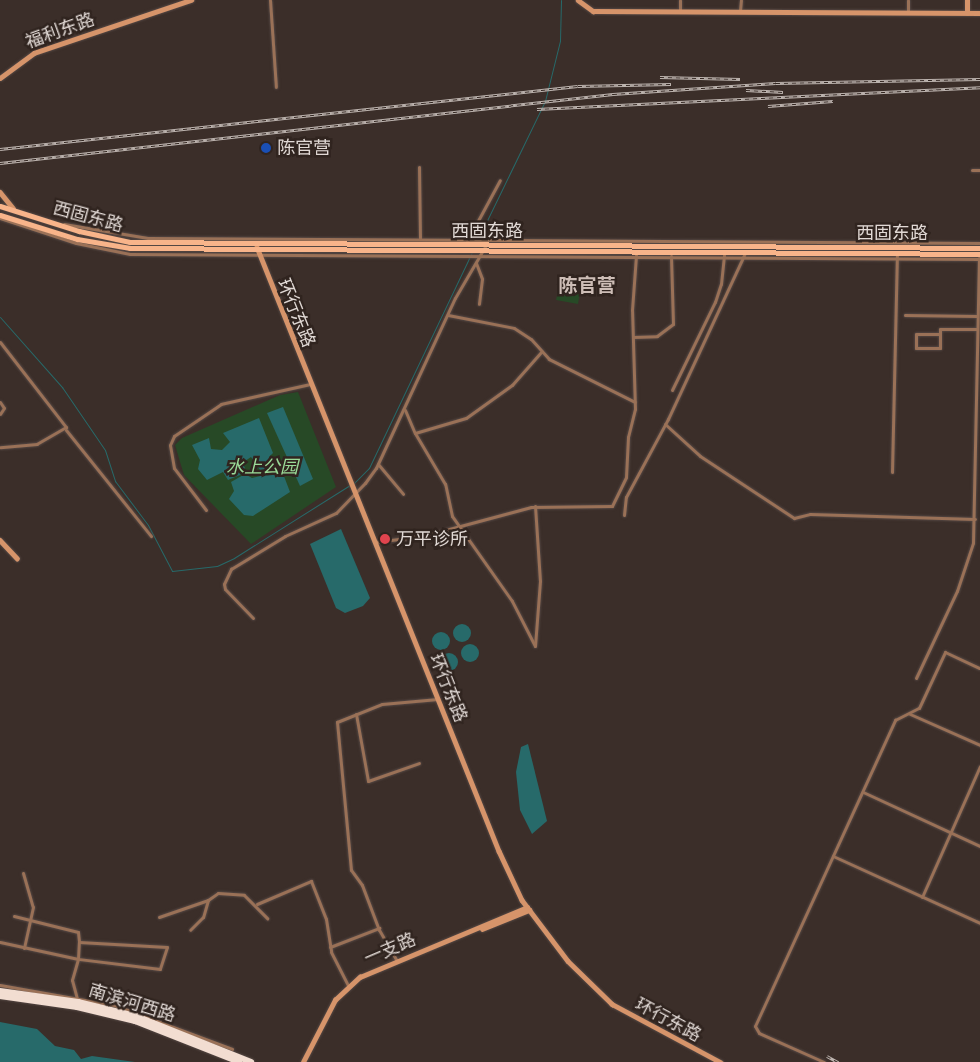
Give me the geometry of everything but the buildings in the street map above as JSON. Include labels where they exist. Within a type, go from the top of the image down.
[{"type":"highway","name":"南滨河西路","points":[[0,991],[77,1002],[136,1016],[251,1062]]},
{"type":"highway","name":"南滨河西路","points":[[0,996],[77,1002],[135,1021],[238,1062]]},
{"type":"main road","name":"西固东路","points":[[0,206],[13,208],[53,223],[130,242],[369,247],[420,244],[636,253],[979,254]]},
{"type":"main road","name":"西固东路","points":[[0,216],[77,239],[130,248],[257,246]]},
{"type":"main road","name":"西固东路","points":[[482,248],[979,254]]},
{"type":"street","name":"福利东路","points":[[0,78],[34,54],[191,0]]},
{"type":"street","points":[[270,0],[276,87]]},
{"type":"street","points":[[578,0],[593,11],[980,13]]},
{"type":"street","points":[[680,0],[680,11]]},
{"type":"street","points":[[740,12],[741,0]]},
{"type":"street","points":[[908,0],[908,12]]},
{"type":"street","points":[[967,0],[967,13]]},
{"type":"street","points":[[257,246],[420,244],[419,167]]},
{"type":"street","points":[[972,170],[980,170]]},
{"type":"street","points":[[466,246],[500,180]]},
{"type":"street","points":[[0,192],[13,208]]},
{"type":"street","points":[[257,246],[466,246],[482,248],[980,243]]},
{"type":"street","name":"环行东路","points":[[257,246],[310,384],[499,851],[528,909],[568,961],[612,1004],[720,1062]]},
{"type":"street","points":[[253,618],[226,589],[224,584],[231,569],[285,536],[336,514],[378,464],[448,315],[482,248]]},
{"type":"street","points":[[375,542],[423,536],[461,523],[535,506],[612,506],[626,477],[635,402],[633,337],[636,253],[671,256],[724,254],[715,302],[672,390]]},
{"type":"street","points":[[624,516],[626,497],[665,424],[744,254]]},
{"type":"street","points":[[916,678],[957,591],[971,551],[975,518],[974,417],[979,254]]},
{"type":"street","points":[[892,472],[897,255]]},
{"type":"street","points":[[633,337],[657,336],[673,324],[671,256]]},
{"type":"street","points":[[476,262],[482,279],[479,304]]},
{"type":"street","points":[[448,315],[514,328],[549,359],[635,402]]},
{"type":"street","points":[[905,315],[978,316]]},
{"type":"street","points":[[940,334],[916,334],[916,348],[940,348],[940,334],[940,329],[977,329]]},
{"type":"street","points":[[0,342],[66,423],[66,430],[151,536]]},
{"type":"street","points":[[415,433],[466,418],[512,385],[542,351]]},
{"type":"street","points":[[206,510],[174,468],[170,446],[174,436],[221,404],[310,384]]},
{"type":"street","points":[[0,401],[4,408],[0,414]]},
{"type":"street","points":[[405,410],[415,433],[445,484],[452,516],[461,523],[512,601],[535,646],[540,581],[535,506]]},
{"type":"street","points":[[974,417],[980,420]]},
{"type":"street","points":[[665,424],[700,456],[794,518],[810,514],[975,518]]},
{"type":"street","points":[[0,447],[37,444],[66,430]]},
{"type":"street","points":[[378,464],[403,494]]},
{"type":"street","points":[[0,540],[17,558]]},
{"type":"street","points":[[824,1062],[759,1034],[755,1026],[895,720],[919,708],[945,652],[980,668]]},
{"type":"street","points":[[397,961],[379,928],[348,856],[337,722],[382,704],[438,699]]},
{"type":"street","points":[[909,713],[980,745]]},
{"type":"street","points":[[356,714],[368,781],[420,763]]},
{"type":"street","points":[[922,896],[980,766]]},
{"type":"street","points":[[862,792],[980,846]]},
{"type":"street","points":[[833,856],[980,923]]},
{"type":"street","points":[[23,873],[33,907],[24,948]]},
{"type":"street","points":[[257,904],[311,881],[326,919],[330,947],[348,986]]},
{"type":"street","points":[[159,917],[208,900],[218,893],[244,895],[257,904],[267,918]]},
{"type":"street","points":[[190,930],[203,917],[208,900]]},
{"type":"street","name":"一支路","points":[[305,1062],[331,1006],[348,986],[397,961],[528,909]]},
{"type":"street","name":"一支路","points":[[305,1062],[338,1002],[362,980],[528,909]]},
{"type":"street","points":[[14,916],[78,932],[78,959],[72,980],[77,1002]]},
{"type":"street","points":[[330,947],[379,928]]},
{"type":"street","points":[[0,942],[78,959],[160,969],[168,947],[79,942]]},
{"type":"street","points":[[0,985],[150,1017],[232,1049]]},
{"type":"green space","points":[[559,287],[580,292],[578,304],[556,300]]},
{"type":"green space","name":"水上公园","points":[[298,392],[336,487],[251,544],[184,475],[175,445],[182,438],[280,395]]},
{"type":"water","points":[[283,407],[313,479],[300,486],[267,413]]},
{"type":"water","points":[[259,418],[273,453],[269,457],[274,468],[260,470],[251,457],[242,463],[245,468],[240,475],[228,480],[223,472],[207,480],[198,469],[200,460],[192,445],[209,438],[211,449],[222,450],[230,442],[223,433]]},
{"type":"water","points":[[282,471],[290,492],[253,516],[244,515],[229,499],[234,491],[231,482],[245,474],[252,478]]},
{"type":"water","points":[[341,529],[370,598],[363,606],[345,613],[336,608],[310,544]]},
{"type":"water","points":[[462,624],[470,629],[471,633],[466,641],[462,642],[454,637],[453,633],[458,625]]},
{"type":"water","points":[[441,632],[449,637],[450,641],[445,649],[441,650],[433,645],[432,641],[437,633]]},
{"type":"water","points":[[470,644],[478,649],[479,653],[474,661],[470,662],[462,657],[461,653],[466,645]]},
{"type":"water","points":[[449,653],[457,658],[458,662],[453,670],[449,671],[441,666],[440,662],[445,654]]},
{"type":"water","points":[[528,744],[547,821],[532,834],[520,810],[516,772],[521,747]]},
{"type":"water","points":[[0,1022],[37,1029],[55,1046],[74,1050],[81,1059],[92,1056],[135,1062],[0,1062]]},
{"type":"waterway","points":[[478,239],[545,101],[560,41],[561,0]]},
{"type":"waterway","points":[[354,483],[369,468],[472,252]]},
{"type":"waterway","points":[[0,317],[62,387],[105,450],[115,481],[148,525],[172,571],[217,566],[234,558],[350,485]]},
{"type":"railway","points":[[660,77],[740,79]]},
{"type":"railway","points":[[0,163],[613,94],[776,83],[980,79]]},
{"type":"railway","points":[[0,149],[578,86],[671,84]]},
{"type":"railway","points":[[537,109],[980,87]]},
{"type":"railway","points":[[746,90],[783,92]]},
{"type":"railway","points":[[768,106],[833,101]]},
{"type":"railway","points":[[827,1056],[838,1062]]},
{"type":"place","name":"陈官营","points":[[266,148]]},
{"type":"place","name":"万平诊所","points":[[385,539]]},
{"type":"district","name":"陈官营","points":[[587,286]]}]
